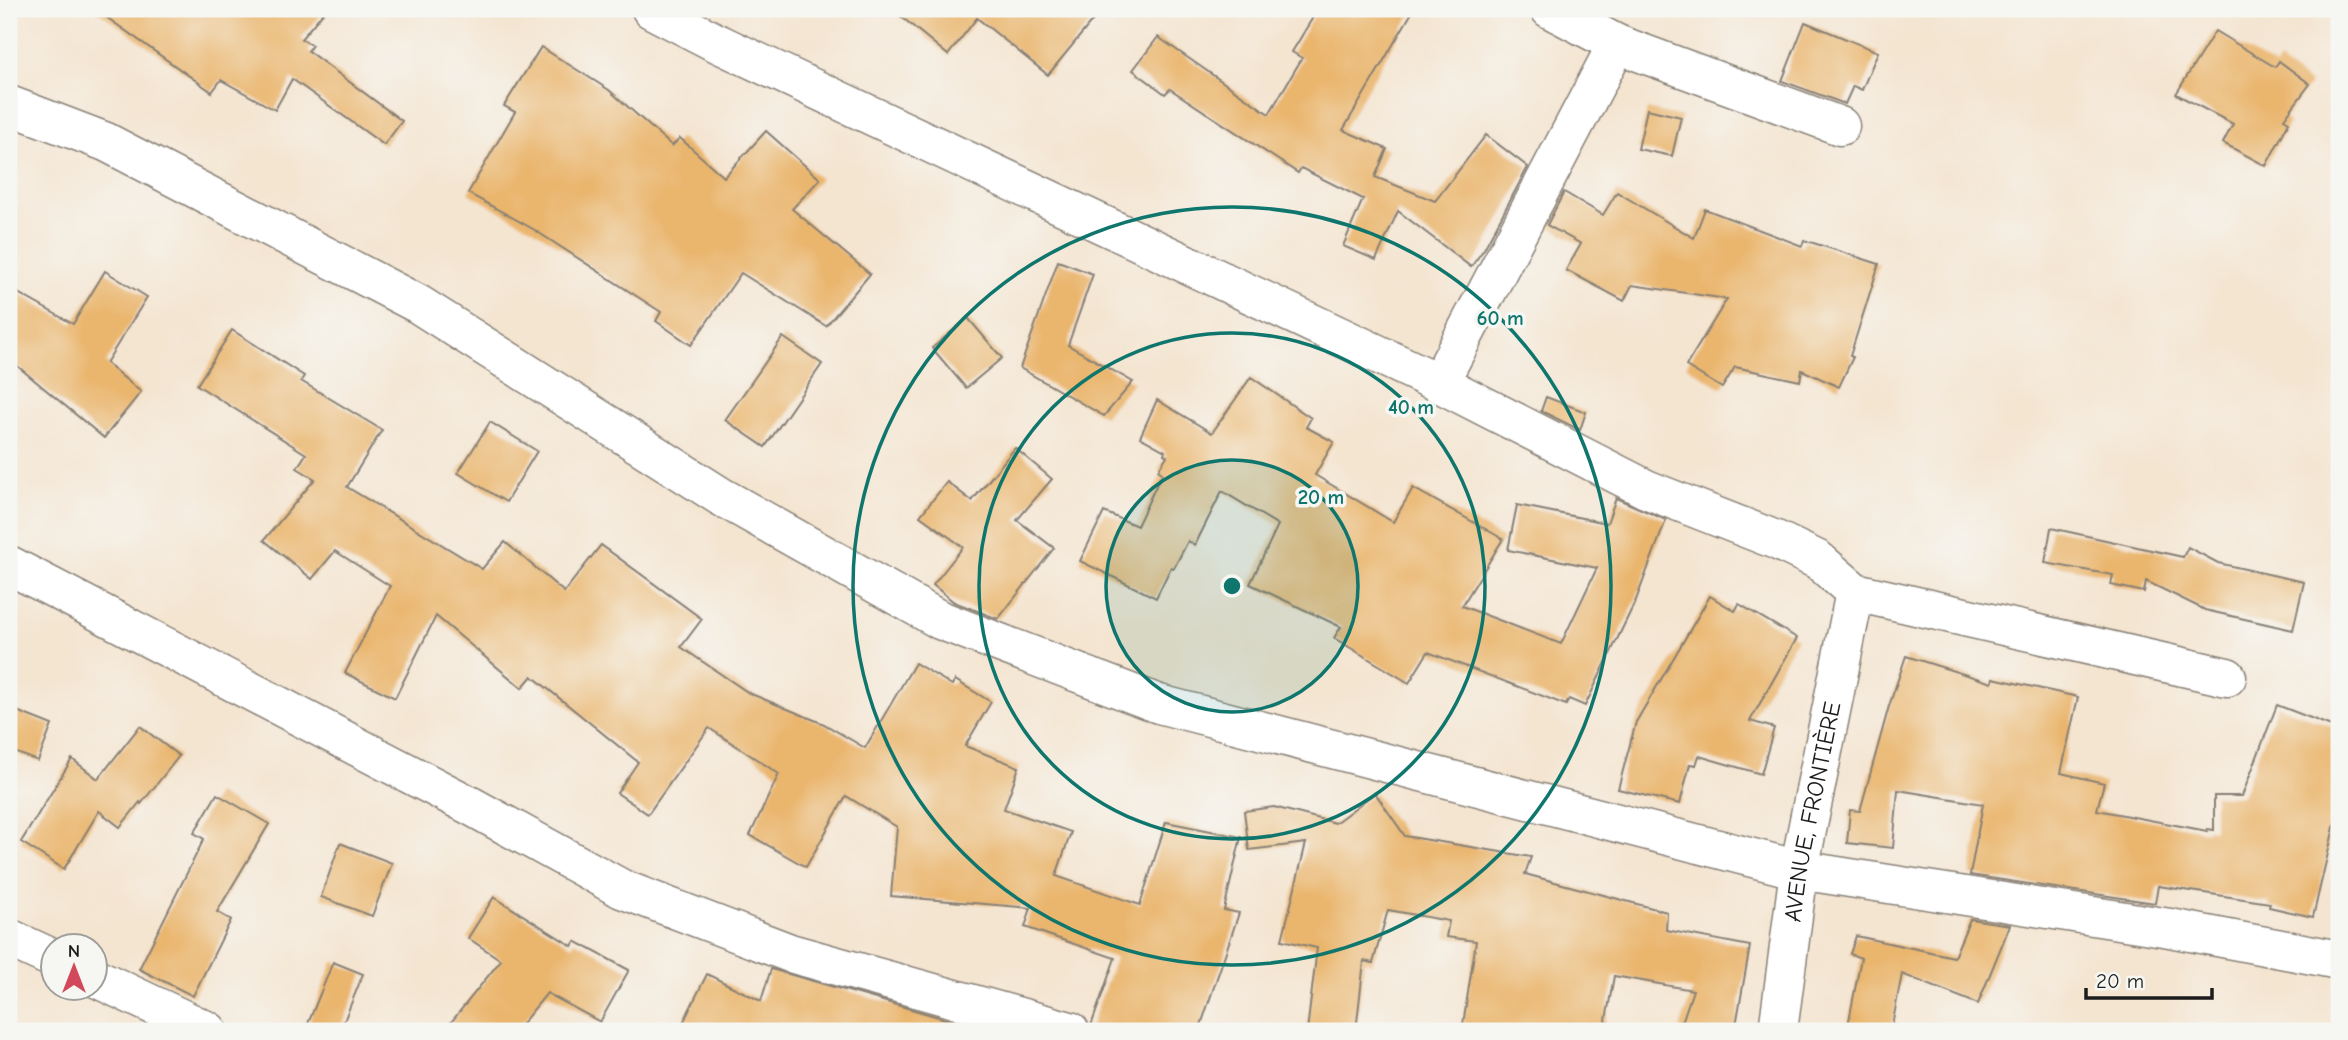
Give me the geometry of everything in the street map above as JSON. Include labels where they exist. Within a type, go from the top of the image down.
[{"type":"street","points":[[651,9],[713,41],[1438,383],[1646,489],[1776,540],[1818,560],[1855,592],[2227,677]]},
{"type":"street","points":[[1550,9],[1617,44],[1840,127]]},
{"type":"street","points":[[1438,383],[1617,44]]},
{"type":"street","points":[[9,105],[106,142],[418,304],[720,496],[940,620],[1159,704],[1799,870],[2170,928],[2339,960]]},
{"type":"street","points":[[9,565],[471,806],[622,889],[790,953],[1070,1031]]},
{"type":"street","name":"AVENUE, FRONTIÈRE","points":[[1778,1031],[1799,870],[1855,592]]},
{"type":"street","points":[[9,938],[38,951]]},
{"type":"street","points":[[108,985],[208,1031]]},
{"type":"building","points":[[95,9],[326,9],[301,39],[312,45],[308,51],[402,121],[384,145],[292,79],[275,110],[221,80],[212,92]]},
{"type":"building","points":[[892,9],[1102,9],[1048,75],[977,18],[948,55]]},
{"type":"building","points":[[1318,9],[1414,9],[1343,130],[1387,149],[1375,177],[1435,201],[1486,135],[1528,167],[1484,249],[1471,267],[1398,211],[1376,260],[1343,246],[1363,199],[1301,168],[1298,173],[1170,89],[1165,94],[1133,70],[1158,37],[1269,114],[1302,58],[1292,52]]},
{"type":"building","points":[[1805,22],[1878,52],[1862,90],[1853,86],[1845,104],[1782,81]]},
{"type":"building","points":[[2215,31],[2275,67],[2279,61],[2310,84],[2284,119],[2289,122],[2266,166],[2223,143],[2233,124],[2176,94]]},
{"type":"building","points":[[541,47],[609,90],[672,146],[680,138],[724,177],[766,131],[820,179],[792,209],[870,274],[826,326],[741,273],[691,345],[656,321],[661,312],[533,229],[468,193],[515,112],[504,106]]},
{"type":"building","points":[[1647,109],[1681,117],[1672,156],[1638,149]]},
{"type":"building","points":[[1564,192],[1603,215],[1617,192],[1694,238],[1705,209],[1802,246],[1804,240],[1879,264],[1850,356],[1853,357],[1839,387],[1802,370],[1800,381],[1735,367],[1722,388],[1686,366],[1727,299],[1632,285],[1624,301],[1566,270],[1581,244],[1547,225]]},
{"type":"building","points":[[1058,261],[1093,274],[1068,345],[1133,382],[1104,416],[1020,368]]},
{"type":"building","points":[[105,271],[147,297],[106,363],[141,392],[104,438],[9,359],[9,288],[73,324]]},
{"type":"building","points":[[968,318],[1002,358],[966,388],[932,348]]},
{"type":"building","points":[[232,330],[304,376],[301,381],[382,430],[347,487],[482,569],[505,542],[564,592],[601,545],[702,619],[681,647],[749,693],[824,724],[865,748],[915,663],[952,685],[955,680],[991,702],[965,746],[1019,767],[1004,809],[1071,832],[1056,876],[1140,905],[1166,822],[1241,837],[1224,910],[1239,913],[1199,1031],[1091,1031],[1115,958],[1025,927],[1031,908],[891,896],[897,827],[846,796],[806,867],[750,835],[779,774],[709,728],[648,814],[617,793],[638,762],[532,676],[522,688],[436,616],[395,698],[345,673],[390,586],[335,551],[312,579],[264,540],[315,479],[297,468],[306,454],[197,385]]},
{"type":"building","points":[[783,337],[822,364],[765,447],[725,420]]},
{"type":"building","points":[[1251,377],[1311,418],[1306,427],[1334,442],[1315,475],[1393,522],[1413,488],[1503,539],[1462,606],[1561,644],[1597,568],[1508,550],[1517,505],[1607,523],[1616,498],[1666,520],[1636,600],[1585,706],[1569,699],[1566,705],[1428,652],[1409,683],[1334,638],[1341,627],[1250,584],[1278,525],[1222,491],[1195,545],[1188,541],[1156,598],[1080,561],[1104,512],[1137,526],[1162,473],[1158,470],[1167,456],[1165,451],[1140,437],[1157,400],[1212,433]]},
{"type":"building","points":[[1546,397],[1586,412],[1580,430],[1541,411]]},
{"type":"building","points":[[490,422],[537,451],[506,502],[458,473]]},
{"type":"building","points":[[1015,448],[1052,479],[1017,520],[1054,548],[998,619],[954,602],[933,585],[963,547],[920,516],[947,482],[972,501]]},
{"type":"building","points":[[2051,528],[2183,557],[2188,547],[2218,563],[2304,582],[2293,630],[2205,610],[2146,581],[2144,592],[2111,585],[2113,575],[2045,563]]},
{"type":"building","points":[[1710,596],[1735,611],[1739,604],[1797,638],[1750,721],[1774,728],[1761,774],[1699,756],[1696,765],[1690,764],[1680,804],[1618,789],[1636,722]]},
{"type":"building","points":[[1906,656],[1992,683],[1993,678],[2078,697],[2061,773],[2104,783],[2097,810],[2207,831],[2214,830],[2214,796],[2242,796],[2277,705],[2339,729],[2339,806],[2313,917],[2269,907],[2270,903],[2158,886],[2155,903],[1970,875],[1983,804],[1898,790],[1893,848],[1847,843],[1850,810],[1860,811]]},
{"type":"building","points":[[9,708],[52,725],[38,761],[9,750]]},
{"type":"building","points":[[140,726],[179,756],[120,827],[99,811],[64,869],[21,842],[72,759],[98,779]]},
{"type":"building","points":[[1375,793],[1405,836],[1531,857],[1525,874],[1667,912],[1666,930],[1750,946],[1735,1031],[1679,1031],[1693,990],[1614,976],[1604,1031],[1462,1031],[1476,941],[1446,937],[1449,921],[1388,910],[1373,963],[1364,961],[1356,1031],[1307,1031],[1317,948],[1282,940],[1306,843],[1249,850],[1244,811],[1274,807],[1335,823]]},
{"type":"building","points":[[217,794],[269,824],[217,912],[231,920],[193,996],[139,969],[204,839],[194,833]]},
{"type":"building","points":[[340,843],[392,863],[372,916],[321,897]]},
{"type":"building","points":[[494,897],[572,946],[575,941],[629,970],[600,1022],[547,993],[516,1031],[444,1031],[501,960],[468,938]]},
{"type":"building","points":[[1970,919],[2010,925],[1978,1004],[1902,974],[1891,1031],[1847,1031],[1861,958],[1850,954],[1856,936],[1954,957]]},
{"type":"building","points":[[333,962],[363,974],[340,1031],[305,1031]]},
{"type":"building","points":[[771,969],[956,1022],[968,1026],[967,1031],[679,1031],[707,974],[761,1001]]}]
